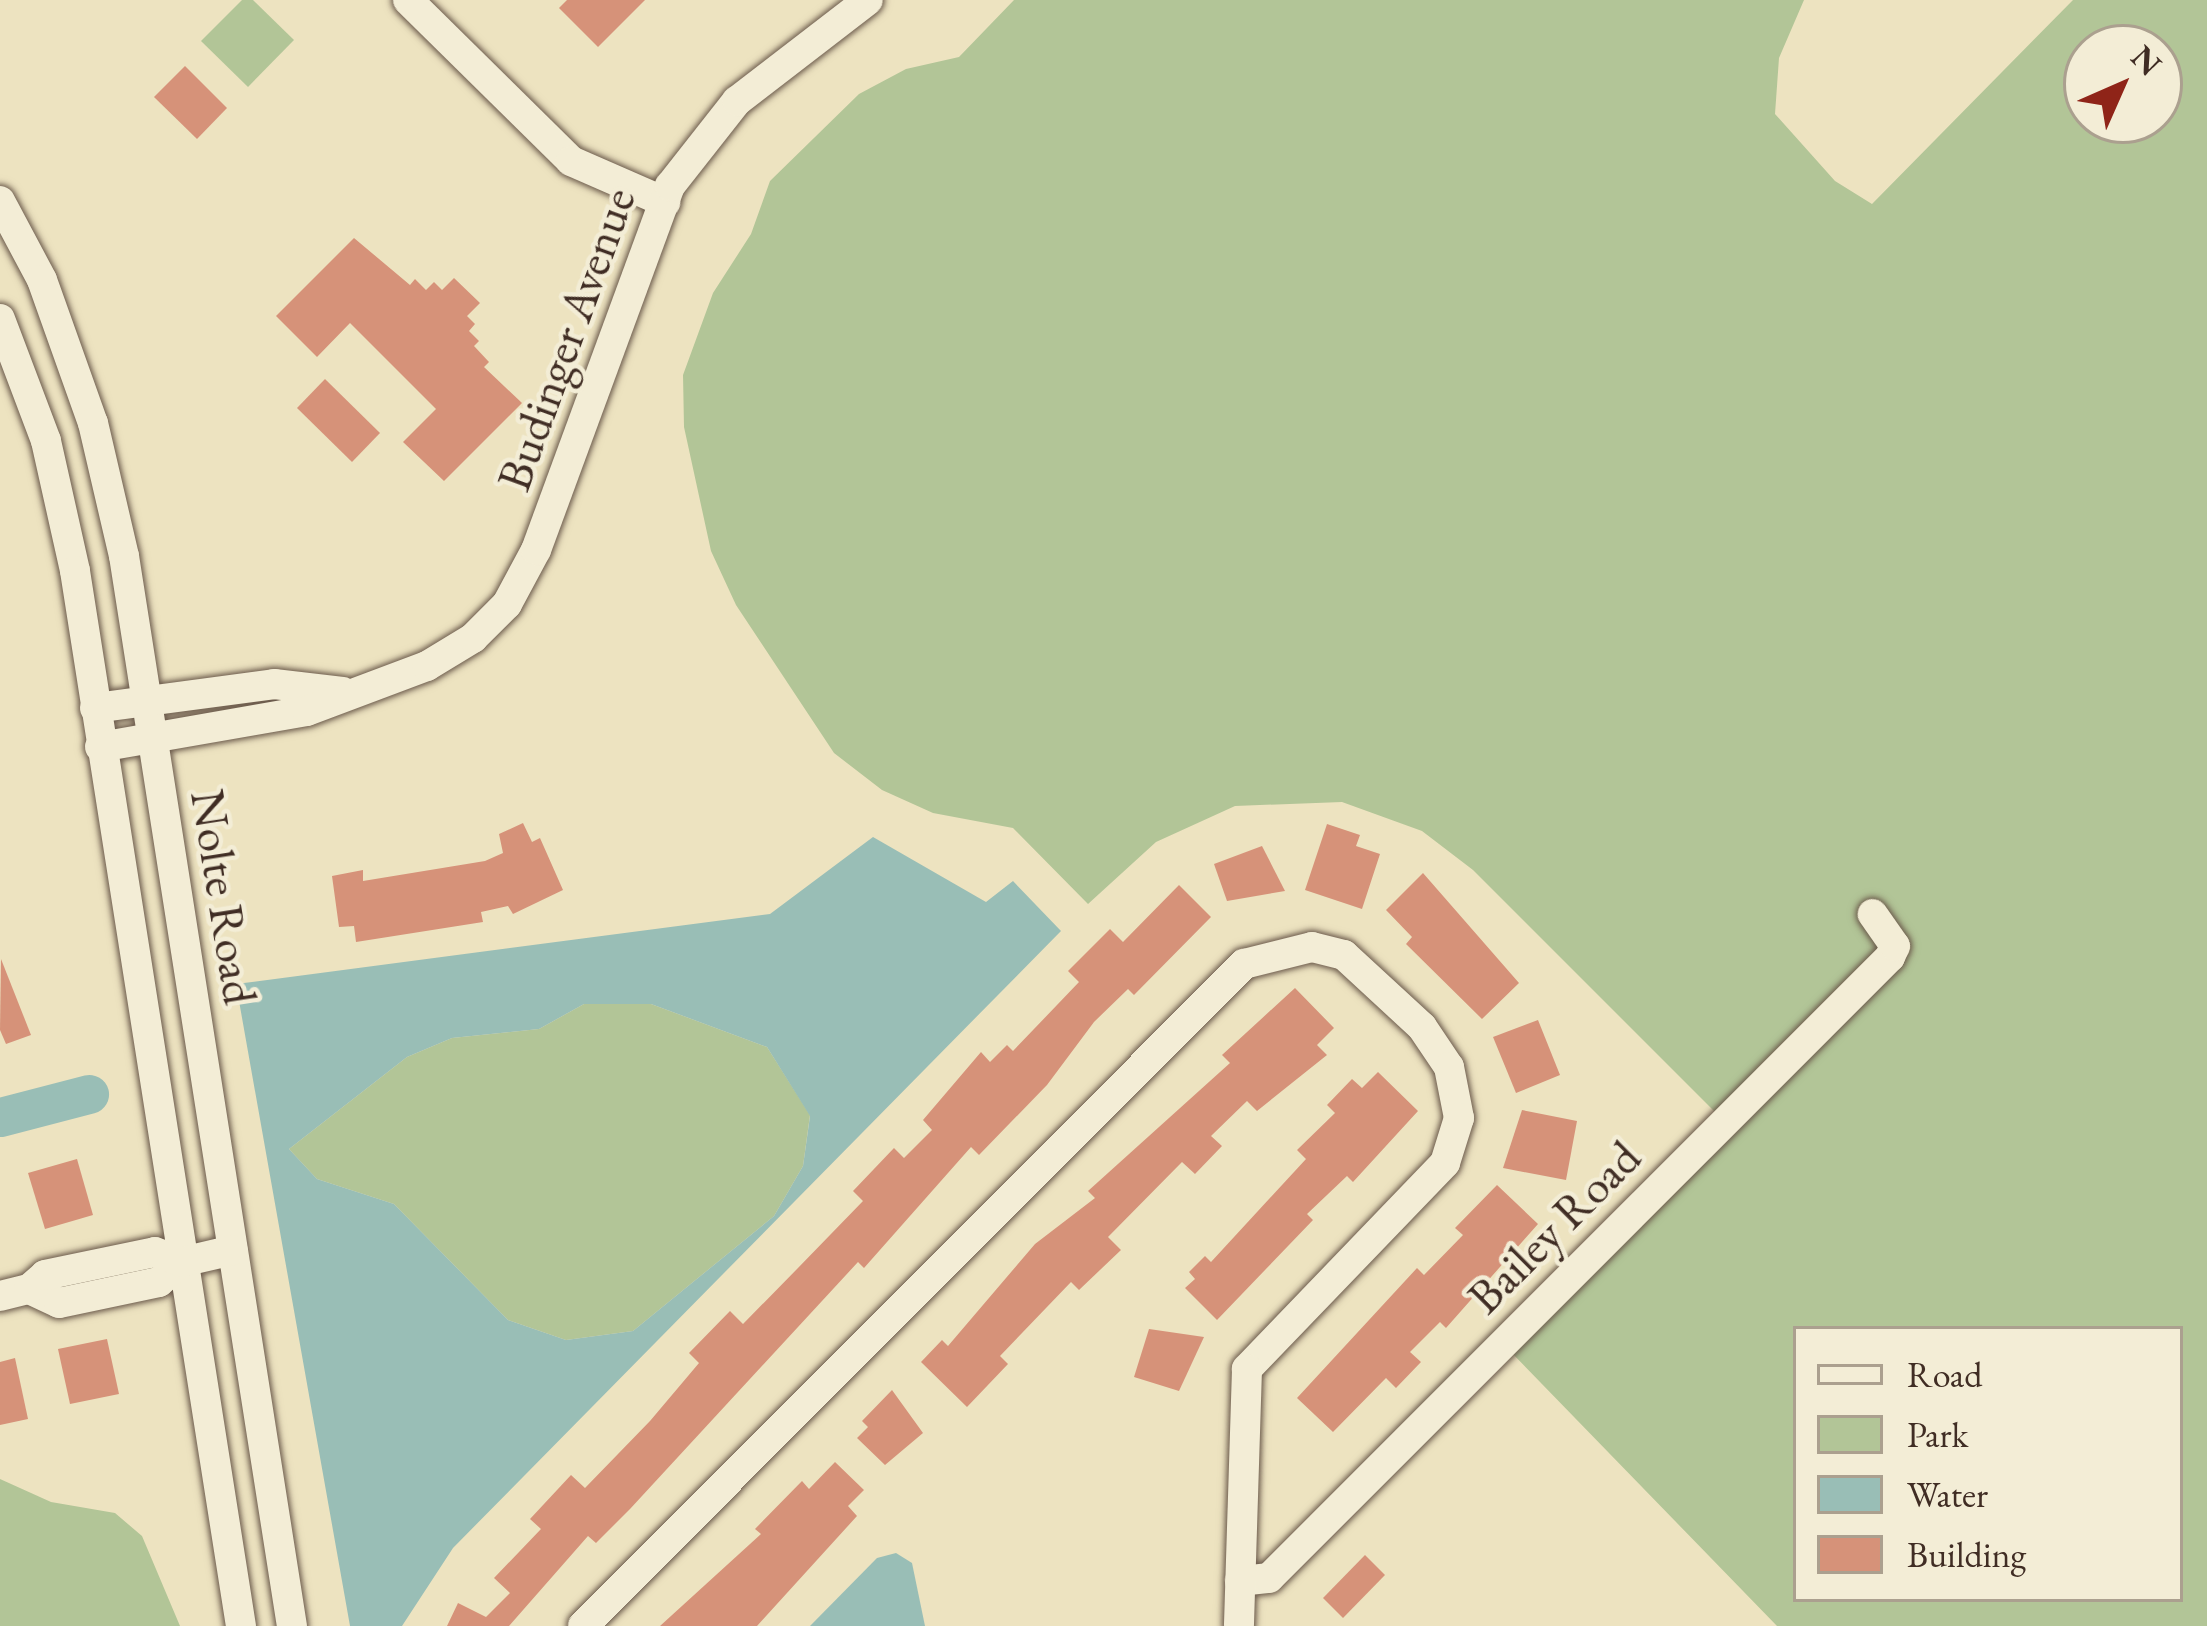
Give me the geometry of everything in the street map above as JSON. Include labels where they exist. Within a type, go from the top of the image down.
[{"type":"street","points":[[408,0],[571,161],[665,202]]},
{"type":"street","name":"Budinger Avenue","points":[[100,747],[307,710],[427,666],[507,604],[536,550],[665,202],[698,144],[737,101],[868,0]]},
{"type":"street","name":"Nolte Road","points":[[0,201],[42,280],[93,423],[148,699],[292,1626]]},
{"type":"street","name":"Nolte Road","points":[[0,319],[46,441],[94,708],[241,1626]]},
{"type":"street","name":"Budinger Avenue","points":[[94,708],[274,684],[349,692]]},
{"type":"street","name":"Bailey Road","points":[[1240,1581],[1269,1578],[1890,957],[1895,946],[1873,914]]},
{"type":"street","points":[[583,1626],[1244,964],[1312,947],[1344,955],[1422,1027],[1449,1067],[1459,1118],[1445,1163],[1247,1369],[1239,1626]]},
{"type":"street","points":[[14,1293],[59,1303],[159,1282],[182,1262],[233,1250]]},
{"type":"green space","points":[[242,0],[253,0],[294,40],[248,87],[201,41]]},
{"type":"green space","points":[[1014,0],[1804,0],[1779,58],[1775,114],[1835,181],[1872,204],[2073,0],[2207,0],[2207,1626],[1777,1626],[1509,1350],[1715,1112],[1473,870],[1422,831],[1342,802],[1235,806],[1156,842],[1088,904],[1013,828],[933,813],[882,790],[834,753],[736,605],[711,551],[684,427],[683,375],[713,293],[751,234],[770,181],[859,94],[906,69],[959,57]]},
{"type":"green space","points":[[584,1004],[651,1004],[767,1047],[810,1115],[803,1166],[774,1216],[633,1331],[566,1340],[508,1320],[394,1204],[317,1179],[289,1149],[407,1057],[452,1038],[539,1029]]},
{"type":"green space","points":[[0,1479],[51,1502],[115,1513],[142,1536],[180,1626],[0,1626]]},
{"type":"water","points":[[873,837],[986,902],[1013,881],[1061,931],[453,1548],[402,1626],[350,1626],[236,984],[770,914]],"holes":[[[584,1004],[651,1004],[767,1047],[810,1116],[803,1166],[774,1216],[633,1331],[566,1340],[508,1320],[394,1204],[317,1179],[289,1149],[407,1057],[452,1038],[539,1029]]]},
{"type":"water","points":[[896,1553],[912,1563],[925,1626],[810,1626],[877,1558]]},
{"type":"building","points":[[567,0],[645,0],[598,47],[559,8]]},
{"type":"building","points":[[185,66],[227,108],[197,139],[154,97]]},
{"type":"building","points":[[354,238],[410,285],[415,279],[426,290],[434,282],[442,290],[454,278],[480,303],[467,316],[475,324],[469,331],[479,341],[474,346],[489,362],[484,367],[522,403],[444,481],[403,442],[436,409],[350,323],[317,357],[276,316]]},
{"type":"building","points":[[325,379],[380,433],[352,462],[297,408]]},
{"type":"building","points":[[523,823],[532,842],[540,838],[563,890],[513,914],[508,906],[481,912],[483,922],[356,942],[354,926],[339,927],[332,876],[363,870],[363,881],[485,861],[503,853],[499,834]]},
{"type":"building","points":[[1327,824],[1360,835],[1356,846],[1380,854],[1362,909],[1305,890]]},
{"type":"building","points":[[1262,846],[1285,891],[1227,901],[1214,864]]},
{"type":"building","points":[[1423,873],[1519,983],[1482,1019],[1406,944],[1412,937],[1386,910]]},
{"type":"building","points":[[1179,885],[1211,917],[1134,995],[1128,989],[1094,1022],[1047,1085],[979,1155],[971,1147],[864,1268],[858,1262],[630,1509],[596,1543],[588,1536],[509,1626],[447,1626],[458,1603],[486,1617],[510,1593],[494,1578],[541,1529],[530,1519],[571,1475],[585,1488],[699,1363],[689,1353],[730,1311],[743,1324],[863,1201],[853,1191],[894,1148],[904,1158],[932,1130],[923,1120],[981,1052],[990,1062],[1007,1045],[1013,1051],[1079,982],[1068,971],[1110,929],[1123,942]]},
{"type":"building","points":[[1,959],[31,1035],[6,1044],[0,1030]]},
{"type":"building","points":[[1295,988],[1334,1028],[1317,1045],[1327,1055],[1257,1111],[1247,1101],[1211,1136],[1222,1146],[1195,1174],[1182,1162],[1108,1237],[1121,1250],[1079,1290],[1071,1282],[1000,1356],[1008,1364],[967,1407],[921,1362],[942,1340],[948,1346],[1035,1244],[1095,1198],[1088,1191],[1230,1063],[1222,1055]]},
{"type":"building","points":[[1538,1020],[1560,1075],[1516,1093],[1493,1037]]},
{"type":"building","points":[[1378,1072],[1418,1111],[1353,1182],[1347,1176],[1307,1214],[1313,1220],[1217,1320],[1185,1288],[1195,1279],[1189,1272],[1205,1256],[1211,1262],[1306,1159],[1297,1150],[1335,1113],[1327,1105],[1352,1079],[1362,1088]]},
{"type":"building","points":[[1522,1110],[1577,1121],[1566,1180],[1503,1168]]},
{"type":"building","points":[[77,1159],[93,1215],[45,1229],[28,1173]]},
{"type":"building","points":[[1497,1185],[1538,1224],[1446,1328],[1440,1322],[1410,1352],[1421,1362],[1396,1388],[1386,1378],[1333,1432],[1297,1398],[1417,1268],[1424,1275],[1463,1235],[1455,1228]]},
{"type":"building","points":[[1149,1329],[1204,1337],[1179,1391],[1134,1377]]},
{"type":"building","points":[[107,1339],[119,1394],[70,1404],[58,1349]]},
{"type":"building","points":[[15,1358],[28,1419],[0,1425],[0,1362]]},
{"type":"building","points":[[892,1390],[923,1433],[885,1465],[857,1438],[868,1427],[862,1421]]},
{"type":"building","points":[[835,1462],[864,1490],[848,1506],[857,1516],[757,1626],[660,1626],[761,1534],[755,1529],[802,1481],[809,1489]]},
{"type":"building","points":[[1365,1555],[1385,1575],[1343,1618],[1323,1598]]},
{"type":"waterway","points":[[0,1117],[89,1094]]}]
